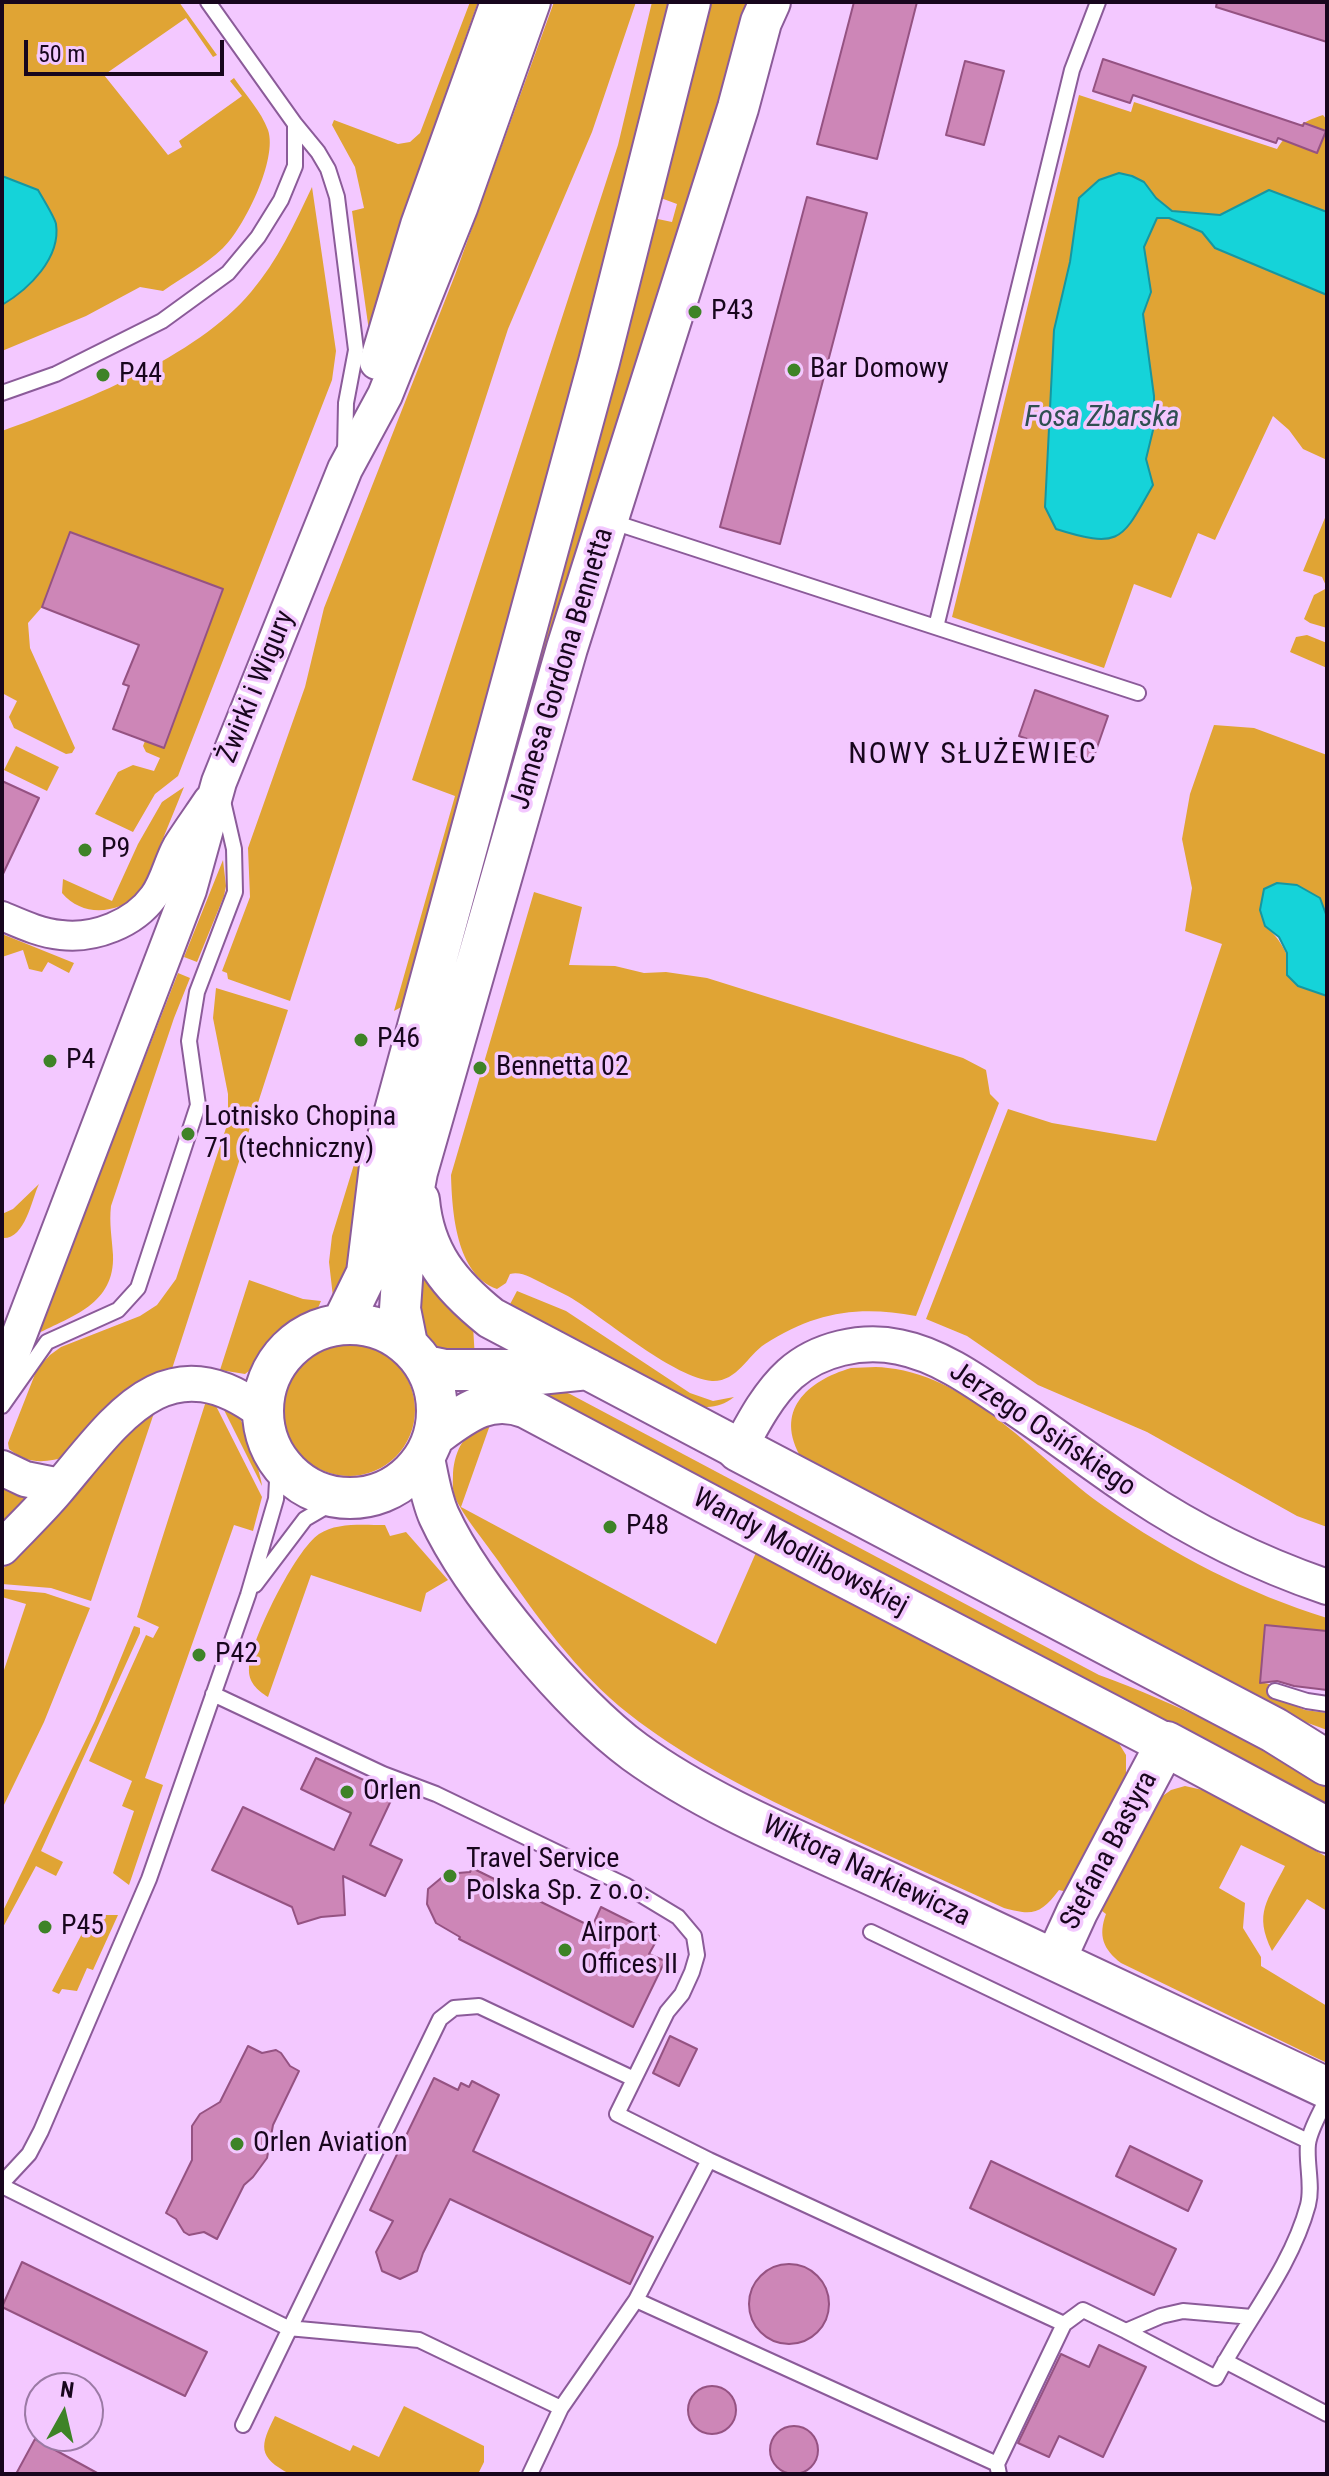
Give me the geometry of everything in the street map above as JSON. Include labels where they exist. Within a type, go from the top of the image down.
[{"type":"highway","points":[[739,1449],[1274,1711],[1327,1748]]},
{"type":"highway","points":[[1274,1711],[1327,1763]]},
{"type":"highway","points":[[1166,1744],[1327,1830]]},
{"type":"main road","name":"Jamesa Gordona Bennetta","points":[[342,1324],[367,1273],[380,1166],[599,362],[690,2]]},
{"type":"main road","name":"Jamesa Gordona Bennetta","points":[[416,1355],[400,1309],[405,1236],[417,1172],[562,663],[738,108],[761,22],[770,2]]},
{"type":"main road","points":[[417,1172],[426,1238],[442,1271],[473,1303],[491,1318],[739,1449]]},
{"type":"main road","points":[[416,1355],[437,1399],[429,1447],[408,1478],[398,1485],[355,1497],[316,1491],[280,1464],[273,1452],[262,1412],[271,1373],[286,1351],[318,1329],[342,1324],[373,1326],[387,1331],[416,1355],[445,1370],[516,1370],[539,1374],[588,1369]]},
{"type":"main road","name":"Wandy Modlibowskiej","points":[[429,1447],[482,1405],[507,1403],[527,1408],[1166,1744]]},
{"type":"main road","name":"Wiktora Narkiewicza","points":[[429,1447],[440,1517],[469,1569],[516,1630],[581,1704],[633,1751],[674,1778],[741,1813],[1056,1958],[1327,2088]]},
{"type":"main road","name":"Wiktora Narkiewicza","points":[[355,1497],[408,1514],[469,1569]]},
{"type":"main road","name":"Stefana Bastyra","points":[[1056,1958],[1166,1744]]},
{"type":"street","points":[[345,469],[418,225],[498,2]]},
{"type":"street","name":"Żwirki i Wigury","points":[[2,1380],[189,890],[219,782],[345,469],[385,395],[460,208],[533,2]]},
{"type":"street","points":[[2,916],[29,928],[62,936],[96,933],[126,921],[152,898],[176,848],[219,782]]},
{"type":"street","name":"Jerzego Osińskiego","points":[[739,1449],[775,1391],[804,1363],[821,1354],[861,1345],[899,1347],[934,1359],[976,1381],[1137,1494],[1198,1531],[1294,1576],[1327,1587]]},
{"type":"street","points":[[2,1548],[60,1486],[90,1448],[128,1408],[148,1394],[182,1384],[222,1387],[262,1412]]},
{"type":"street","points":[[2,1468],[25,1479],[60,1486]]},
{"type":"lane","points":[[208,2],[318,152],[328,169],[337,197],[356,350],[346,403],[345,469]]},
{"type":"lane","points":[[936,627],[1072,70],[1098,2]]},
{"type":"lane","points":[[2,393],[56,374],[162,321],[228,273],[258,237],[281,200],[295,166],[295,124]]},
{"type":"lane","points":[[607,520],[1138,693]]},
{"type":"lane","points":[[2,1406],[47,1342],[118,1310],[138,1288],[198,1105],[189,1041],[197,992],[235,892],[234,849],[219,782]]},
{"type":"lane","points":[[273,1452],[276,1499],[248,1595],[149,1879],[41,2131],[29,2154],[2,2185],[288,2328],[419,2340],[561,2408]]},
{"type":"lane","points":[[248,1595],[291,1533],[305,1519],[355,1497]]},
{"type":"lane","points":[[213,1694],[383,1774],[436,1794],[625,1885],[678,1917],[694,1936],[697,1955],[687,1983],[667,2012],[617,2114],[709,2160],[1064,2324]]},
{"type":"lane","points":[[1274,1711],[1307,1701],[1327,1704]]},
{"type":"lane","points":[[871,1932],[1308,2141]]},
{"type":"lane","points":[[243,2425],[440,2019],[454,2008],[479,2006],[634,2079]]},
{"type":"lane","points":[[636,2300],[998,2469],[1064,2324],[1083,2310],[1216,2378],[1268,2291],[1310,2201],[1308,2141],[1327,2098]]},
{"type":"lane","points":[[530,2474],[561,2408],[636,2300],[709,2160]]},
{"type":"lane","points":[[1126,2331],[1161,2316],[1183,2311],[1252,2317]]},
{"type":"lane","points":[[1225,2361],[1327,2414]]},
{"type":"shaded area","points":[[2,2],[179,2],[217,55],[213,57],[186,18],[104,75],[168,155],[182,147],[179,141],[242,96],[230,81],[234,78],[261,116],[270,143],[264,175],[249,210],[223,248],[209,260],[163,291],[140,287],[86,316],[2,351],[2,305],[40,269],[48,257],[56,233],[54,219],[43,199],[2,176]]},
{"type":"shaded area","points":[[470,2],[478,2],[400,222],[370,338],[352,211],[364,208],[355,167],[332,125],[334,120],[398,144],[410,142],[420,133]]},
{"type":"shaded area","points":[[554,2],[636,2],[592,132],[508,329],[290,1001],[228,979],[227,973],[222,971],[250,897],[248,848],[305,687],[324,608],[455,275]]},
{"type":"shaded area","points":[[652,2],[671,2],[601,284],[407,1004],[394,1011],[455,796],[412,780],[618,145]]},
{"type":"shaded area","points":[[708,2],[748,2],[732,67],[422,1090],[653,218],[672,222],[677,204],[658,197]]},
{"type":"shaded area","points":[[1079,95],[1131,112],[1134,102],[1277,149],[1302,124],[1323,115],[1327,120],[1327,212],[1269,190],[1220,215],[1172,211],[1155,198],[1144,182],[1115,178],[1103,180],[1079,198],[1070,262],[1056,529],[1087,538],[1153,485],[1146,459],[1154,426],[1154,396],[1143,314],[1151,292],[1144,247],[1157,218],[1169,218],[1203,232],[1215,248],[1327,295],[1327,460],[1303,449],[1289,430],[1273,416],[1215,540],[1198,533],[1171,598],[1134,584],[1104,668],[952,617]]},
{"type":"shaded area","points":[[312,187],[336,351],[332,380],[178,776],[155,794],[133,832],[95,814],[118,772],[133,765],[154,771],[160,758],[146,752],[143,746],[145,741],[164,747],[223,590],[70,532],[42,607],[28,623],[30,648],[75,748],[72,753],[66,754],[14,728],[9,717],[17,701],[2,693],[2,431],[66,407],[136,375],[200,337],[228,315],[251,292],[269,267]]},
{"type":"shaded area","points":[[1327,513],[1327,588],[1322,577],[1303,571]]},
{"type":"shaded area","points":[[1327,588],[1327,628],[1304,619],[1314,595]]},
{"type":"shaded area","points":[[1307,635],[1327,643],[1327,668],[1290,652],[1296,637]]},
{"type":"shaded area","points":[[1214,725],[1254,728],[1327,755],[1327,917],[1320,898],[1265,926],[1282,946],[1298,986],[1327,996],[1327,1527],[1297,1516],[1147,1432],[1038,1385],[967,1336],[926,1319],[1008,1109],[1052,1123],[1156,1141],[1222,944],[1185,931],[1192,888],[1182,839],[1190,794]]},
{"type":"shaded area","points":[[16,746],[59,767],[47,791],[4,770]]},
{"type":"shaded area","points":[[184,787],[140,895],[121,906],[100,910],[80,906],[62,893],[63,879],[112,901],[138,844],[162,802]]},
{"type":"shaded area","points":[[223,860],[224,896],[197,962],[184,957]]},
{"type":"shaded area","points":[[534,892],[582,907],[569,965],[615,966],[644,973],[666,972],[707,978],[963,1058],[986,1070],[990,1094],[999,1103],[916,1316],[875,1311],[819,1318],[783,1333],[759,1349],[735,1373],[712,1381],[697,1378],[661,1360],[572,1299],[532,1278],[510,1274],[506,1283],[497,1289],[483,1282],[465,1256],[459,1240],[451,1175]]},
{"type":"shaded area","points":[[2,934],[74,963],[69,973],[48,962],[42,972],[29,969],[23,950],[2,957]]},
{"type":"shaded area","points":[[178,973],[190,978],[111,1206],[113,1255],[107,1285],[89,1306],[37,1334]]},
{"type":"shaded area","points":[[216,988],[288,1010],[171,1372],[69,1456],[45,1461],[23,1458],[9,1449],[8,1443],[37,1369],[61,1347],[140,1316],[157,1305],[176,1279],[228,1122],[228,1094],[213,1018]]},
{"type":"shaded area","points":[[356,1158],[362,1162],[353,1253],[342,1286],[333,1297],[329,1262],[332,1236]]},
{"type":"shaded area","points":[[39,1184],[22,1226],[10,1237],[2,1238],[2,1214],[13,1209]]},
{"type":"shaded area","points":[[423,1269],[473,1325],[475,1360],[443,1353],[426,1336],[420,1315]]},
{"type":"shaded area","points":[[249,1280],[303,1299],[321,1301],[318,1308],[294,1319],[277,1332],[245,1374],[220,1370]]},
{"type":"shaded area","points":[[517,1291],[566,1311],[690,1393],[713,1401],[734,1397],[715,1406],[693,1405],[508,1308]]},
{"type":"shaded area","points":[[349,1344],[374,1349],[396,1363],[410,1385],[415,1410],[410,1435],[396,1457],[374,1471],[349,1476],[324,1471],[302,1457],[288,1435],[283,1410],[288,1385],[302,1363],[324,1349]]},
{"type":"shaded area","points":[[851,1368],[888,1368],[919,1375],[948,1387],[977,1404],[1080,1488],[1157,1541],[1240,1585],[1327,1618],[1327,1631],[1265,1626],[1260,1682],[1269,1684],[1269,1695],[1305,1710],[1327,1713],[1327,1730],[1297,1719],[802,1459],[791,1426],[799,1400],[821,1381]]},
{"type":"shaded area","points":[[521,1381],[542,1384],[570,1394],[1099,1675],[1187,1711],[1327,1782],[1327,1810],[557,1405]]},
{"type":"shaded area","points":[[206,1401],[215,1404],[262,1497],[253,1531],[234,1525],[145,1778],[163,1785],[129,1885],[113,1873],[134,1811],[122,1806],[132,1781],[89,1761],[146,1635],[153,1638],[159,1627],[137,1617]]},
{"type":"shaded area","points":[[220,1402],[240,1419],[262,1486]]},
{"type":"shaded area","points":[[155,1410],[91,1601],[51,1588],[2,1584],[2,1570],[125,1435]]},
{"type":"shaded area","points":[[490,1425],[461,1507],[716,1644],[758,1548],[1118,1742],[1126,1755],[1126,1782],[1067,1892],[1059,1890],[1036,1911],[1004,1908],[821,1824],[709,1768],[629,1714],[592,1681],[558,1643],[458,1504],[453,1482],[459,1449],[474,1431]]},
{"type":"shaded area","points":[[2,1486],[30,1500],[2,1527]]},
{"type":"shaded area","points":[[351,1525],[385,1525],[390,1536],[406,1532],[448,1580],[426,1593],[421,1612],[311,1575],[268,1697],[250,1677],[251,1655],[276,1596],[298,1557],[309,1543],[326,1530]]},
{"type":"shaded area","points":[[2,1589],[45,1593],[90,1608],[44,1722],[2,1809],[2,1676],[26,1604],[2,1597]]},
{"type":"shaded area","points":[[134,1626],[140,1628],[140,1633],[41,1851],[63,1862],[56,1876],[36,1866],[2,1929],[2,1913],[95,1721]]},
{"type":"shaded area","points":[[1185,1786],[1207,1791],[1327,1857],[1327,1911],[1307,1899],[1272,1951],[1266,1938],[1263,1916],[1268,1898],[1285,1866],[1241,1845],[1219,1888],[1245,1903],[1243,1928],[1261,1957],[1261,1966],[1327,2006],[1327,2063],[1121,1963],[1106,1947],[1102,1929],[1106,1914],[1098,1908],[1157,1800],[1171,1790]]},
{"type":"shaded area","points":[[102,1915],[118,1915],[93,1970],[87,1968],[77,1991],[62,1989],[59,1994],[52,1991],[87,1924]]},
{"type":"shaded area","points":[[404,2406],[484,2446],[484,2462],[478,2474],[290,2474],[272,2462],[264,2450],[266,2435],[275,2416],[350,2451],[353,2445],[379,2457]]},
{"type":"water","name":"Fosa Zbarska","points":[[1119,173],[1144,182],[1156,198],[1172,211],[1220,215],[1269,190],[1327,212],[1327,295],[1215,248],[1202,232],[1169,218],[1157,218],[1144,247],[1151,292],[1143,314],[1154,396],[1154,426],[1146,459],[1153,485],[1126,528],[1108,539],[1095,539],[1056,529],[1045,507],[1054,330],[1070,262],[1079,198],[1099,180]]},
{"type":"water","points":[[2,176],[38,190],[55,221],[56,237],[41,271],[23,290],[2,305]]},
{"type":"water","points":[[1277,883],[1297,885],[1320,898],[1327,917],[1327,996],[1298,986],[1287,975],[1287,953],[1279,937],[1265,926],[1260,910],[1264,889]]},
{"type":"building","points":[[854,2],[917,2],[877,159],[817,144]]},
{"type":"building","points":[[1217,2],[1327,2],[1327,42],[1216,7]]},
{"type":"building","points":[[1103,59],[1326,131],[1317,153],[1278,138],[1276,143],[1133,95],[1130,103],[1093,91]]},
{"type":"building","points":[[965,61],[1004,71],[984,145],[946,135]]},
{"type":"building","points":[[807,197],[867,213],[780,544],[720,527]]},
{"type":"building","points":[[70,532],[223,589],[164,748],[113,729],[129,686],[123,684],[139,645],[42,607]]},
{"type":"building","points":[[1035,690],[1108,716],[1092,762],[1019,736]]},
{"type":"building","points":[[2,781],[39,798],[2,876]]},
{"type":"building","points":[[1265,1625],[1327,1631],[1327,1690],[1277,1681],[1260,1683]]},
{"type":"building","points":[[316,1758],[394,1794],[370,1845],[402,1860],[385,1896],[343,1876],[345,1915],[321,1917],[298,1924],[292,1907],[212,1870],[243,1807],[334,1850],[351,1813],[301,1789]]},
{"type":"building","name":"Airport Offices II","points":[[472,1868],[592,1927],[601,1907],[659,1936],[649,1954],[665,1961],[633,2027],[459,1939],[436,1923],[427,1904],[428,1889],[446,1874],[470,1872]]},
{"type":"building","points":[[670,2036],[697,2049],[679,2086],[653,2073]]},
{"type":"building","name":"Orlen Aviation","points":[[248,2046],[262,2053],[276,2050],[299,2071],[273,2125],[267,2158],[244,2185],[217,2239],[204,2232],[189,2235],[176,2219],[166,2213],[192,2160],[192,2126],[200,2114],[220,2102]]},
{"type":"building","points":[[434,2078],[458,2090],[461,2083],[469,2087],[472,2081],[499,2095],[473,2151],[653,2237],[630,2284],[450,2199],[417,2271],[400,2279],[382,2271],[376,2252],[393,2221],[370,2210]]},
{"type":"building","points":[[1130,2146],[1202,2181],[1188,2211],[1116,2176]]},
{"type":"building","points":[[991,2161],[1176,2249],[1154,2295],[970,2208]]},
{"type":"building","points":[[22,2262],[207,2352],[185,2396],[2,2307]]},
{"type":"building","points":[[789,2264],[804,2267],[817,2276],[826,2289],[829,2304],[826,2319],[817,2332],[804,2341],[789,2344],[774,2341],[761,2332],[752,2319],[749,2304],[752,2289],[761,2276],[774,2267]]},
{"type":"building","points":[[1099,2345],[1146,2367],[1103,2457],[1059,2436],[1049,2457],[1018,2443],[1061,2354],[1089,2367]]},
{"type":"building","points":[[712,2386],[729,2393],[736,2410],[729,2427],[712,2434],[695,2427],[688,2410],[695,2393]]},
{"type":"building","points":[[794,2426],[811,2433],[818,2450],[811,2467],[794,2474],[777,2467],[770,2450],[777,2433]]},
{"type":"building","points":[[28,2452],[59,2452],[99,2474],[16,2474]]},
{"type":"place","name":"P43","points":[[695,312]]},
{"type":"place","name":"Bar Domowy","points":[[794,370]]},
{"type":"place","name":"P44","points":[[103,375]]},
{"type":"place","name":"P9","points":[[85,850]]},
{"type":"place","name":"P46","points":[[361,1040]]},
{"type":"place","name":"P4","points":[[50,1061]]},
{"type":"place","name":"Bennetta 02","points":[[480,1068]]},
{"type":"place","name":"Lotnisko Chopina 71 (techniczny)","points":[[188,1134]]},
{"type":"place","name":"P48","points":[[610,1527]]},
{"type":"place","name":"P42","points":[[199,1655]]},
{"type":"place","name":"Orlen","points":[[347,1792]]},
{"type":"place","name":"Travel Service Polska Sp. z o.o.","points":[[450,1876]]},
{"type":"place","name":"P45","points":[[45,1927]]},
{"type":"place","name":"Airport Offices II","points":[[565,1950]]},
{"type":"place","name":"Orlen Aviation","points":[[237,2144]]},
{"type":"district","name":"NOWY SŁUŻEWIEC","points":[[973,755]]}]
